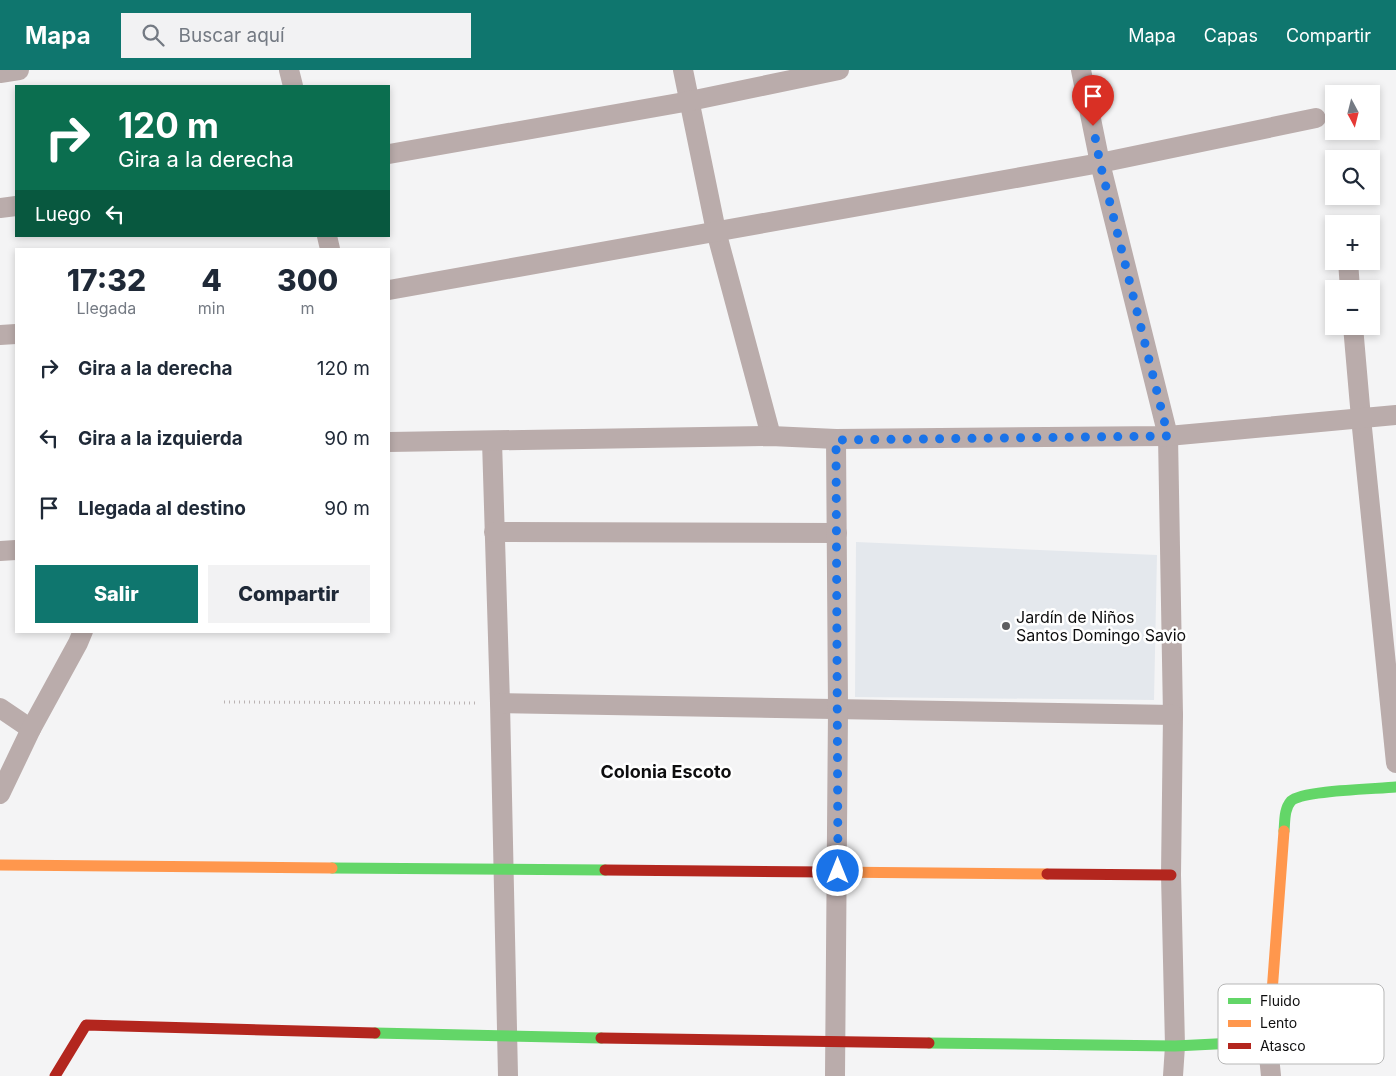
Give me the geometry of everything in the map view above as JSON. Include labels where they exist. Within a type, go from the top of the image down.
[{"type":"street","points":[[0,73],[19,70]]},
{"type":"street","points":[[289,70],[293,85]]},
{"type":"street","points":[[683,70],[716,231],[771,436]]},
{"type":"street","points":[[390,154],[690,101],[839,70]]},
{"type":"street","points":[[1081,70],[1100,163],[1168,436],[1173,715],[1171,875],[1175,1046],[1173,1076]]},
{"type":"street","points":[[390,290],[1100,163],[1316,118]]},
{"type":"street","points":[[0,208],[15,206]]},
{"type":"street","points":[[0,335],[15,334]]},
{"type":"street","points":[[1354,335],[1396,763]]},
{"type":"street","points":[[390,442],[771,436],[836,440],[1168,436],[1396,414]]},
{"type":"street","points":[[835,1076],[838,871],[836,440]]},
{"type":"street","points":[[492,441],[508,1076]]},
{"type":"street","points":[[494,532],[837,533]]},
{"type":"street","points":[[0,551],[15,550]]},
{"type":"street","points":[[0,794],[31,729],[82,633]]},
{"type":"street","points":[[500,703],[1173,715]]},
{"type":"street","points":[[0,708],[31,729]]},
{"type":"street","points":[[1273,984],[1286,809],[1292,800],[1307,794],[1396,787]]},
{"type":"street","points":[[0,865],[1171,875]]},
{"type":"street","points":[[55,1076],[86,1025],[508,1037],[1175,1046],[1218,1044]]},
{"type":"path","points":[[224,702],[500,703]]},
{"type":"shaded area","name":"Jardín de Niños Santos Domingo Savio","points":[[856,542],[1157,555],[1154,700],[855,697]]},
{"type":"traffic: fast","points":[[1284,831],[1287,808],[1291,801],[1298,797],[1324,792],[1396,787]]},
{"type":"traffic: fast","points":[[332,868],[605,870]]},
{"type":"traffic: fast","points":[[375,1033],[601,1038]]},
{"type":"traffic: fast","points":[[929,1043],[1175,1046],[1218,1044]]},
{"type":"traffic: slow","points":[[1273,984],[1284,831]]},
{"type":"traffic: slow","points":[[0,865],[332,868]]},
{"type":"traffic: slow","points":[[827,872],[1047,874]]},
{"type":"traffic: jam","points":[[605,870],[827,872]]},
{"type":"traffic: jam","points":[[1047,874],[1171,875]]},
{"type":"traffic: jam","points":[[55,1076],[86,1025],[375,1033]]},
{"type":"traffic: jam","points":[[601,1038],[929,1043]]},
{"type":"place","name":"Jardín de Niños Santos Domingo Savio","points":[[1006,626]]},
{"type":"district","name":"Colonia Escoto","points":[[666,771]]},
{"type":"route","points":[[838,871],[836,440],[1168,436],[1100,163],[1093,126]]}]
